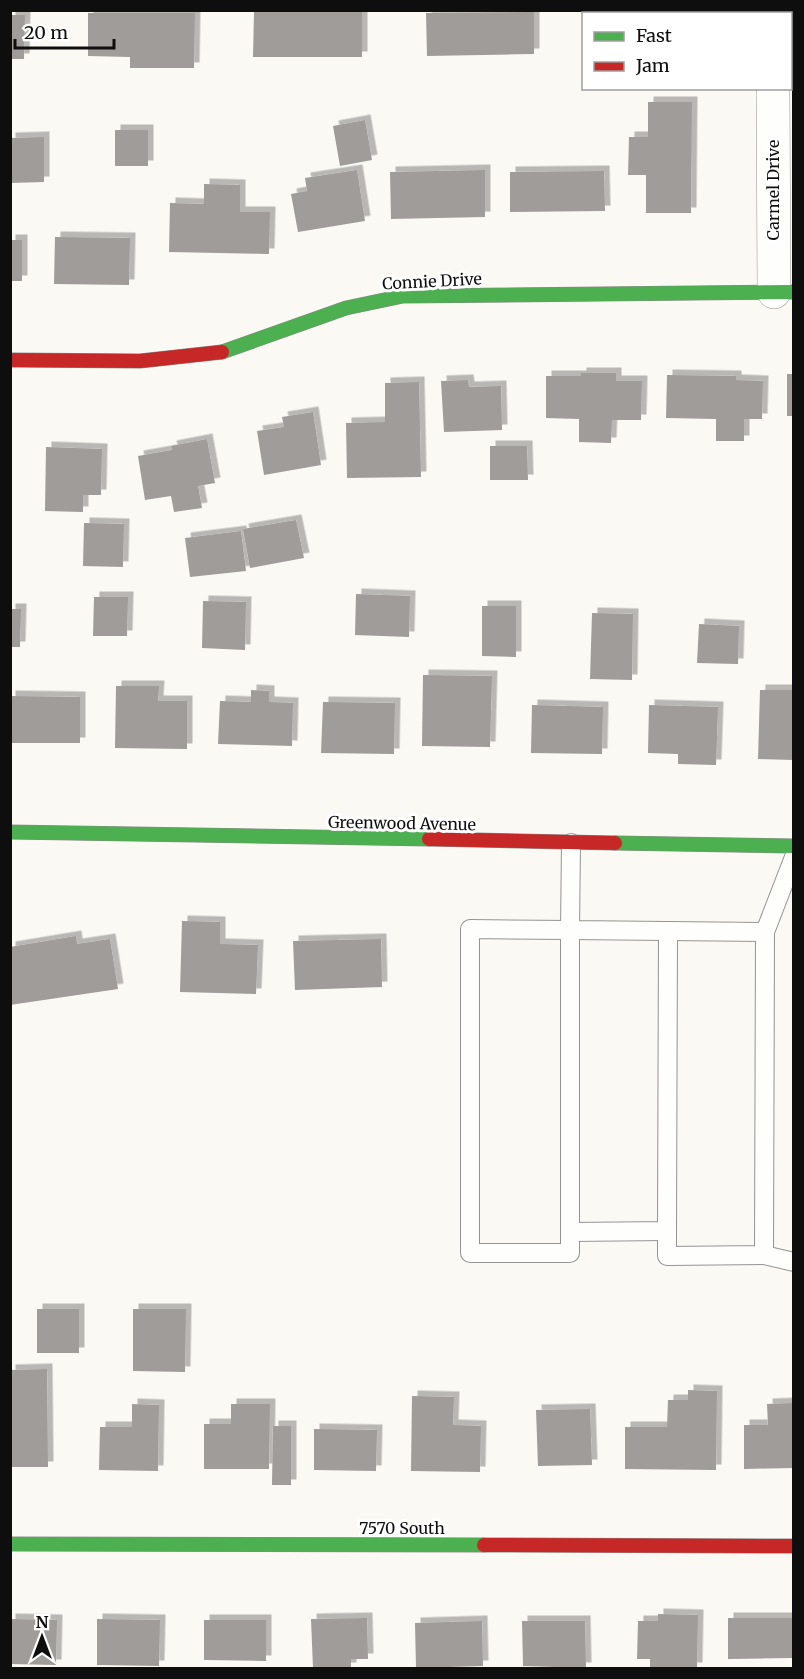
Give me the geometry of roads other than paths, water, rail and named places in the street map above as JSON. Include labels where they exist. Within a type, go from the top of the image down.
[{"type":"street","name":"Carmel Drive","points":[[773,90],[784,292]]},
{"type":"street","name":"Connie Drive","points":[[10,360],[173,359],[216,353],[261,341],[328,314],[369,302],[403,296],[784,292]]},
{"type":"street","name":"Greenwood Avenue","points":[[10,832],[794,846]]},
{"type":"street","name":"7570 South","points":[[10,1544],[794,1546]]},
{"type":"lane","points":[[571,843],[570,930],[570,1253],[470,1253],[470,929],[570,930],[765,932]]},
{"type":"lane","points":[[764,1255],[765,932],[794,857]]},
{"type":"lane","points":[[668,931],[667,1256],[764,1255],[794,1262]]},
{"type":"lane","points":[[570,1232],[667,1231]]}]
